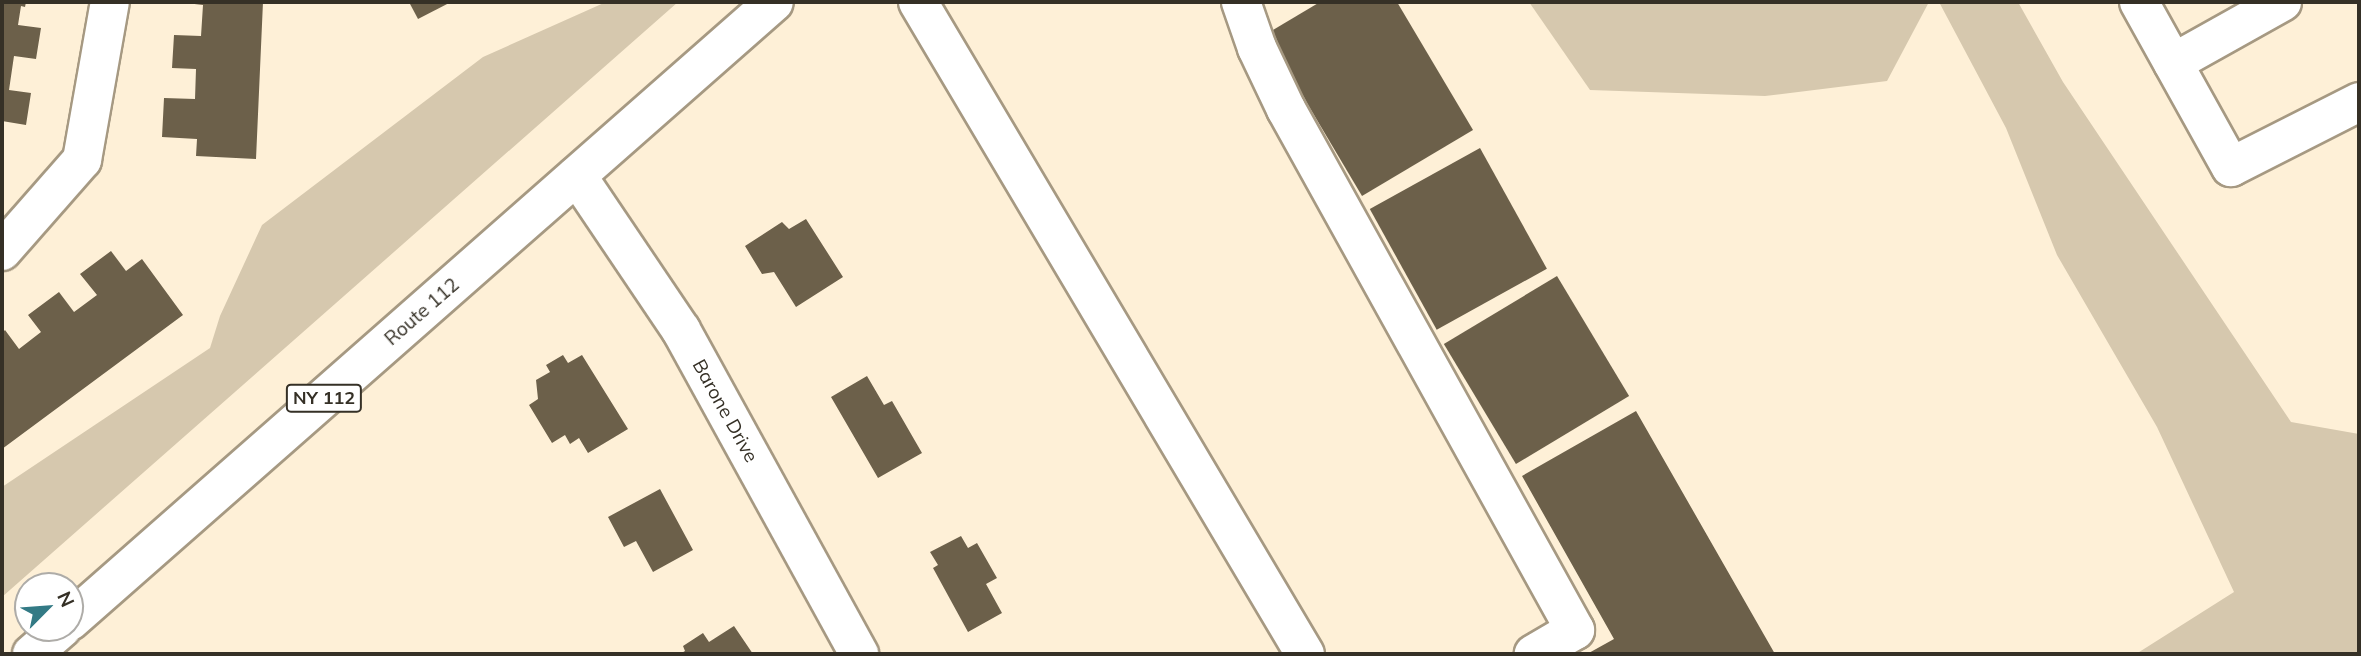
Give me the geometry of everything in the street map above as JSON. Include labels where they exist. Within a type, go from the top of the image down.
[{"type":"main road","points":[[2,251],[82,160],[110,2]]},
{"type":"main road","name":"Route 112","points":[[84,609],[774,2]]},
{"type":"main road","points":[[918,2],[1305,654]]},
{"type":"main road","points":[[1241,2],[1256,48],[1286,109],[1575,630],[1534,654]]},
{"type":"main road","points":[[2139,2],[2231,167],[2359,102]]},
{"type":"main road","points":[[2173,62],[2282,2]]},
{"type":"main road","name":"Barone Drive","points":[[577,176],[681,330],[859,654]]},
{"type":"main road","points":[[32,654],[46,642]]},
{"type":"shaded area","points":[[606,2],[678,2],[30,572],[14,572],[14,586],[2,597],[2,487],[210,348],[220,316],[262,225],[483,57]]},
{"type":"shaded area","points":[[1529,2],[1929,2],[1887,81],[1765,96],[1590,90]]},
{"type":"shaded area","points":[[1939,2],[2018,2],[2063,82],[2291,422],[2359,434],[2359,654],[2136,654],[2234,592],[2157,427],[2057,255],[2006,128]]},
{"type":"building","points":[[2,2],[26,2],[25,7],[21,6],[18,25],[41,28],[36,59],[14,56],[9,90],[31,93],[26,125],[2,121]]},
{"type":"building","points":[[177,2],[263,2],[256,159],[196,156],[197,139],[162,137],[164,98],[195,99],[196,69],[172,68],[174,35],[201,36],[203,5]]},
{"type":"building","points":[[409,2],[451,2],[418,19]]},
{"type":"building","points":[[1320,2],[1397,2],[1473,130],[1362,196],[1266,34]]},
{"type":"building","points":[[1480,148],[1547,269],[1437,330],[1370,209]]},
{"type":"building","points":[[806,219],[843,277],[796,307],[774,272],[762,274],[745,246],[782,222],[789,229]]},
{"type":"building","points":[[111,251],[126,271],[142,259],[183,315],[2,449],[2,333],[5,330],[19,349],[41,332],[28,315],[59,292],[74,312],[97,295],[80,274]]},
{"type":"building","points":[[1557,276],[1629,396],[1516,464],[1444,344]]},
{"type":"building","points":[[563,355],[568,363],[582,355],[628,429],[588,453],[579,438],[570,444],[565,435],[552,443],[529,405],[538,399],[536,380],[550,372],[546,365]]},
{"type":"building","points":[[867,376],[884,405],[892,401],[922,453],[878,478],[831,397]]},
{"type":"building","points":[[1636,411],[1775,654],[1587,654],[1614,639],[1522,476]]},
{"type":"building","points":[[660,489],[693,550],[653,572],[636,541],[624,547],[608,517]]},
{"type":"building","points":[[961,536],[968,548],[977,543],[997,578],[986,584],[1002,613],[968,632],[933,568],[938,565],[930,552]]},
{"type":"building","points":[[734,626],[753,654],[680,654],[685,651],[683,646],[703,633],[709,642]]}]
